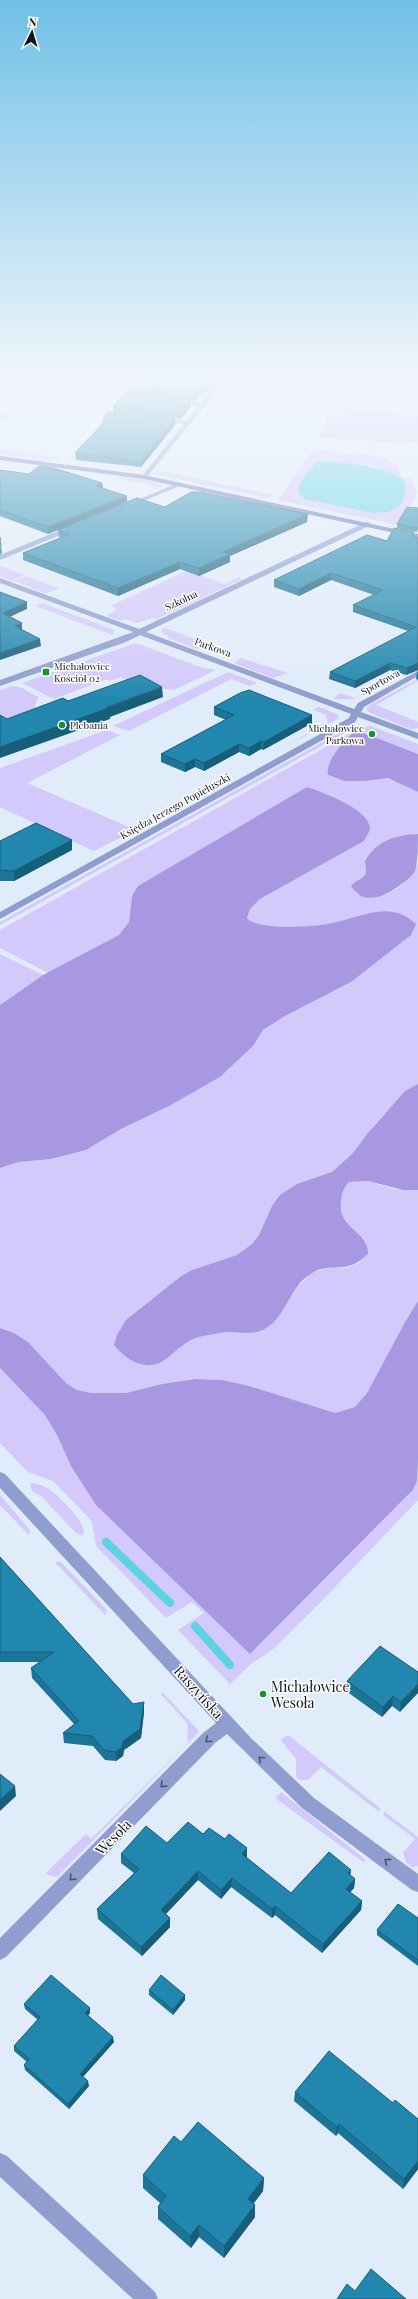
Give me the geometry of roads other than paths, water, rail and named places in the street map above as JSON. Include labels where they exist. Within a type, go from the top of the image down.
[{"type":"street","points":[[120,509],[175,486]]},
{"type":"street","points":[[191,486],[418,536]]},
{"type":"street","points":[[0,558],[83,524]]},
{"type":"street","name":"Szkolna","points":[[0,683],[105,647],[366,524]]},
{"type":"street","name":"Parkowa","points":[[0,580],[418,736]]},
{"type":"street","name":"Sportowa","points":[[356,712],[361,705],[418,673]]},
{"type":"street","name":"Księdza Jerzego Popiełuszki","points":[[0,916],[344,725],[354,719],[356,712]]},
{"type":"street","name":"Raszyńska","points":[[0,1478],[245,1743],[308,1803],[418,1884]]},
{"type":"street","name":"Wesoła","points":[[0,1951],[209,1738],[227,1724]]},
{"type":"street","points":[[0,2163],[148,2299]]},
{"type":"water","points":[[299,486],[405,486],[406,490],[402,504],[389,512],[371,513],[305,499],[300,495]]},
{"type":"waterway","points":[[106,1542],[170,1603]]},
{"type":"waterway","points":[[195,1626],[230,1665]]},
{"type":"place","name":"Michałowice Kościół 02","points":[[46,672]]},
{"type":"place","name":"Plebania","points":[[62,725]]},
{"type":"place","name":"Michałowice Parkowa","points":[[372,734]]},
{"type":"place","name":"Michałowice Wesoła","points":[[263,1694]]}]
